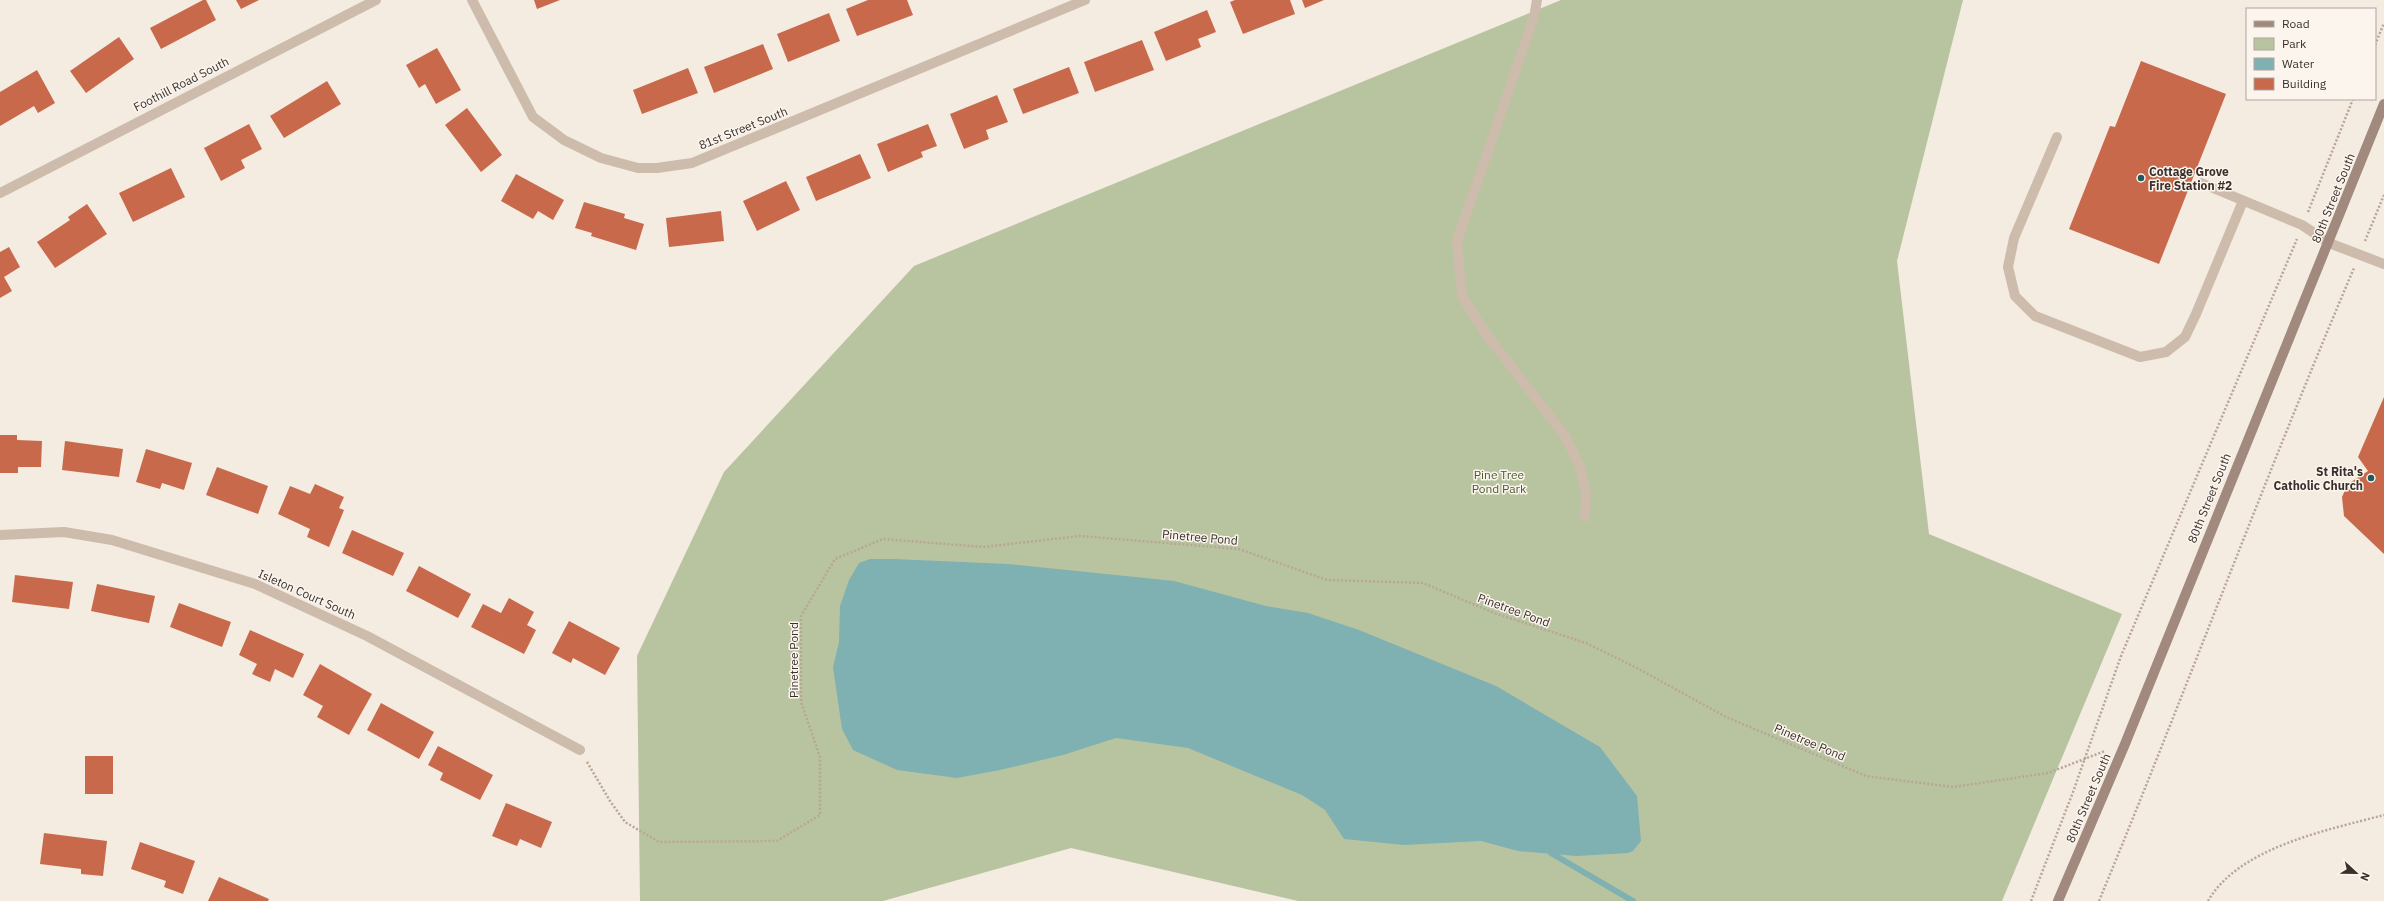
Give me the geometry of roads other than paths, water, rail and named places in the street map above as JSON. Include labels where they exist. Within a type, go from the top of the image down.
[{"type":"main road","name":"80th Street South","points":[[2058,901],[2125,744],[2277,364],[2329,243],[2384,104]]},
{"type":"street","name":"Foothill Road South","points":[[0,193],[376,0]]},
{"type":"street","name":"81st Street South","points":[[472,0],[533,117],[564,140],[601,158],[638,168],[657,168],[692,163],[1086,0]]},
{"type":"street","points":[[1537,0],[1534,17],[1458,241],[1462,296],[1486,334],[1565,436],[1580,467],[1586,493],[1585,517]]},
{"type":"street","points":[[2057,137],[2014,238],[2008,267],[2015,296],[2035,316],[2140,357],[2166,352],[2185,337],[2243,200]]},
{"type":"street","points":[[2201,183],[2302,225],[2329,243],[2384,264]]},
{"type":"street","name":"Isleton Court South","points":[[0,534],[64,532],[112,540],[255,584],[367,636],[580,750]]},
{"type":"water","points":[[870,559],[1008,564],[1174,581],[1266,606],[1308,613],[1359,630],[1496,686],[1600,747],[1637,796],[1641,841],[1633,851],[1628,853],[1577,856],[1518,851],[1481,841],[1404,845],[1344,839],[1325,810],[1302,795],[1188,748],[1116,738],[1063,755],[1000,770],[957,778],[897,770],[853,750],[842,729],[833,667],[839,642],[840,606],[849,580],[859,563]]},
{"type":"waterway","points":[[1551,853],[1633,901]]},
{"type":"place","name":"Cottage Grove Fire Station #2","points":[[2141,178]]},
{"type":"place","name":"St Rita's Catholic Church","points":[[2371,478]]},
{"type":"park label","name":"Pine Tree Pond Park","points":[[1499,481]]}]
